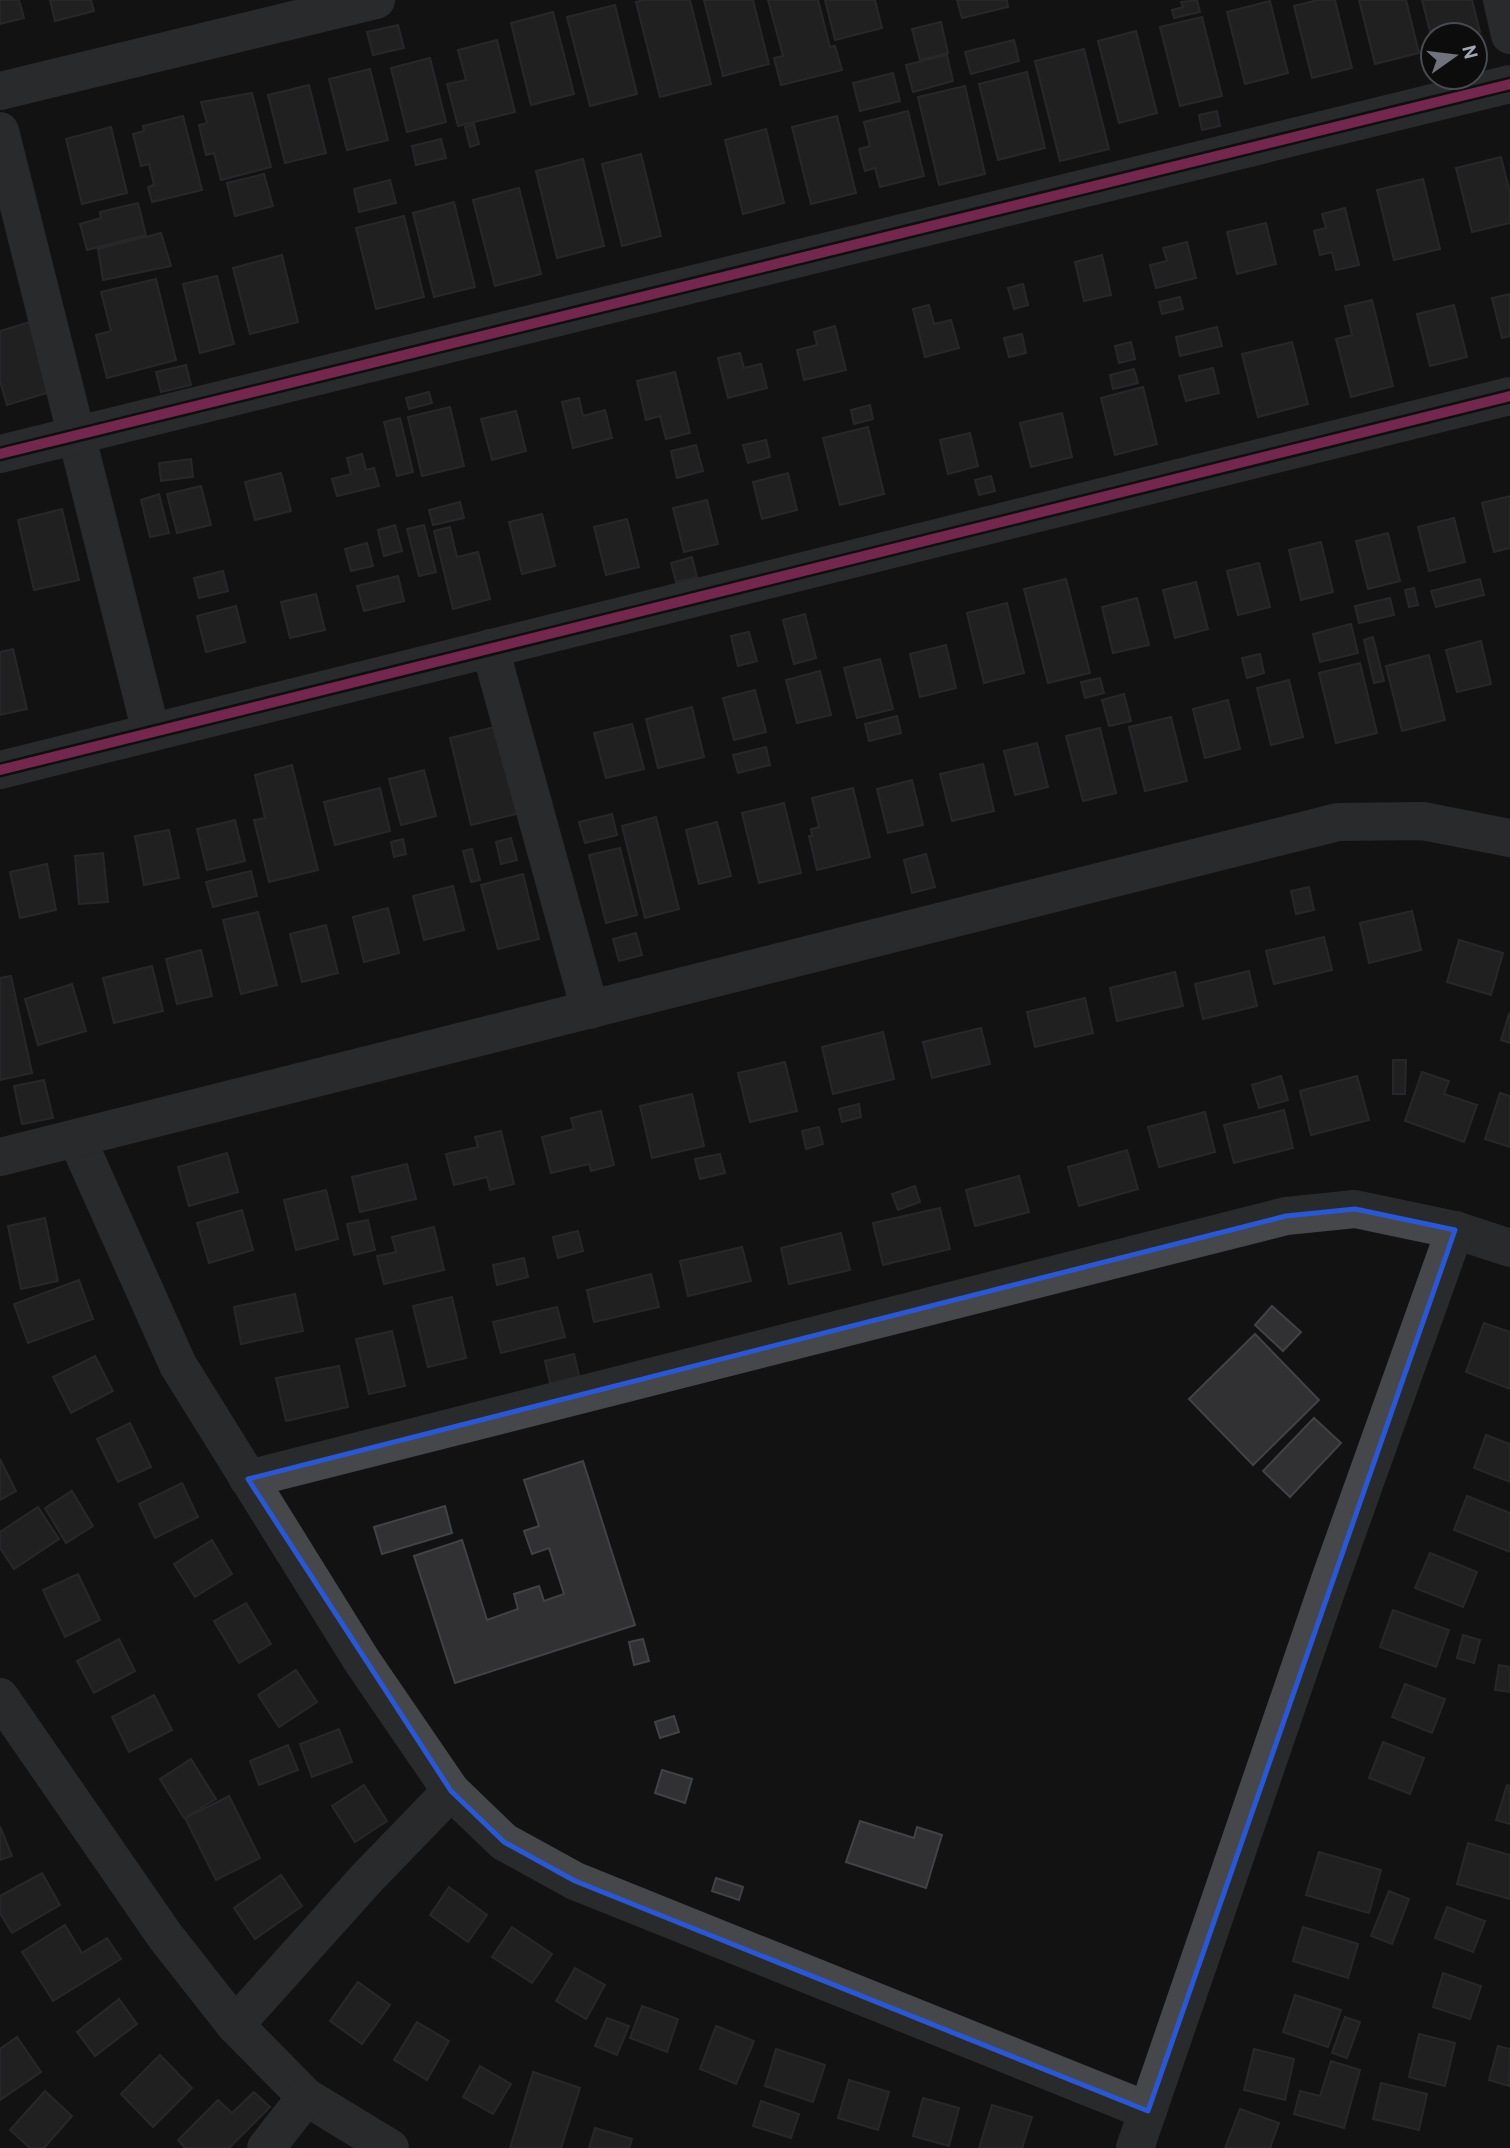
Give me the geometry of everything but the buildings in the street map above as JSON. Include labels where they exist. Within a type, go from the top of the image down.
[{"type":"street","points":[[0,91],[376,0]]},
{"type":"street","points":[[1502,0],[1510,35]]},
{"type":"street","points":[[0,454],[1510,85]]},
{"type":"street","points":[[0,131],[151,732]]},
{"type":"street","points":[[0,770],[1510,396]]},
{"type":"street","points":[[490,648],[590,1010]]},
{"type":"street","points":[[0,1157],[1338,822],[1423,821],[1510,838]]},
{"type":"street","points":[[77,1139],[178,1365],[362,1661],[451,1791],[504,1842],[575,1881],[1148,2110]]},
{"type":"street","points":[[248,1479],[1286,1216],[1355,1209],[1455,1230],[1510,1248]]},
{"type":"street","points":[[1135,2148],[1331,1577],[1455,1230]]},
{"type":"street","points":[[0,1698],[165,1937],[235,2025],[306,2097],[390,2148]]},
{"type":"street","points":[[235,2025],[366,1878],[451,1791]]},
{"type":"street","points":[[267,2148],[306,2097]]},
{"type":"highlighted area","points":[[1355,1209],[1455,1230],[1148,2111],[575,1881],[504,1842],[451,1791],[248,1479],[1286,1216]]},
{"type":"cycle path","points":[[0,454],[1510,84]]},
{"type":"cycle path","points":[[0,770],[1510,396]]}]
